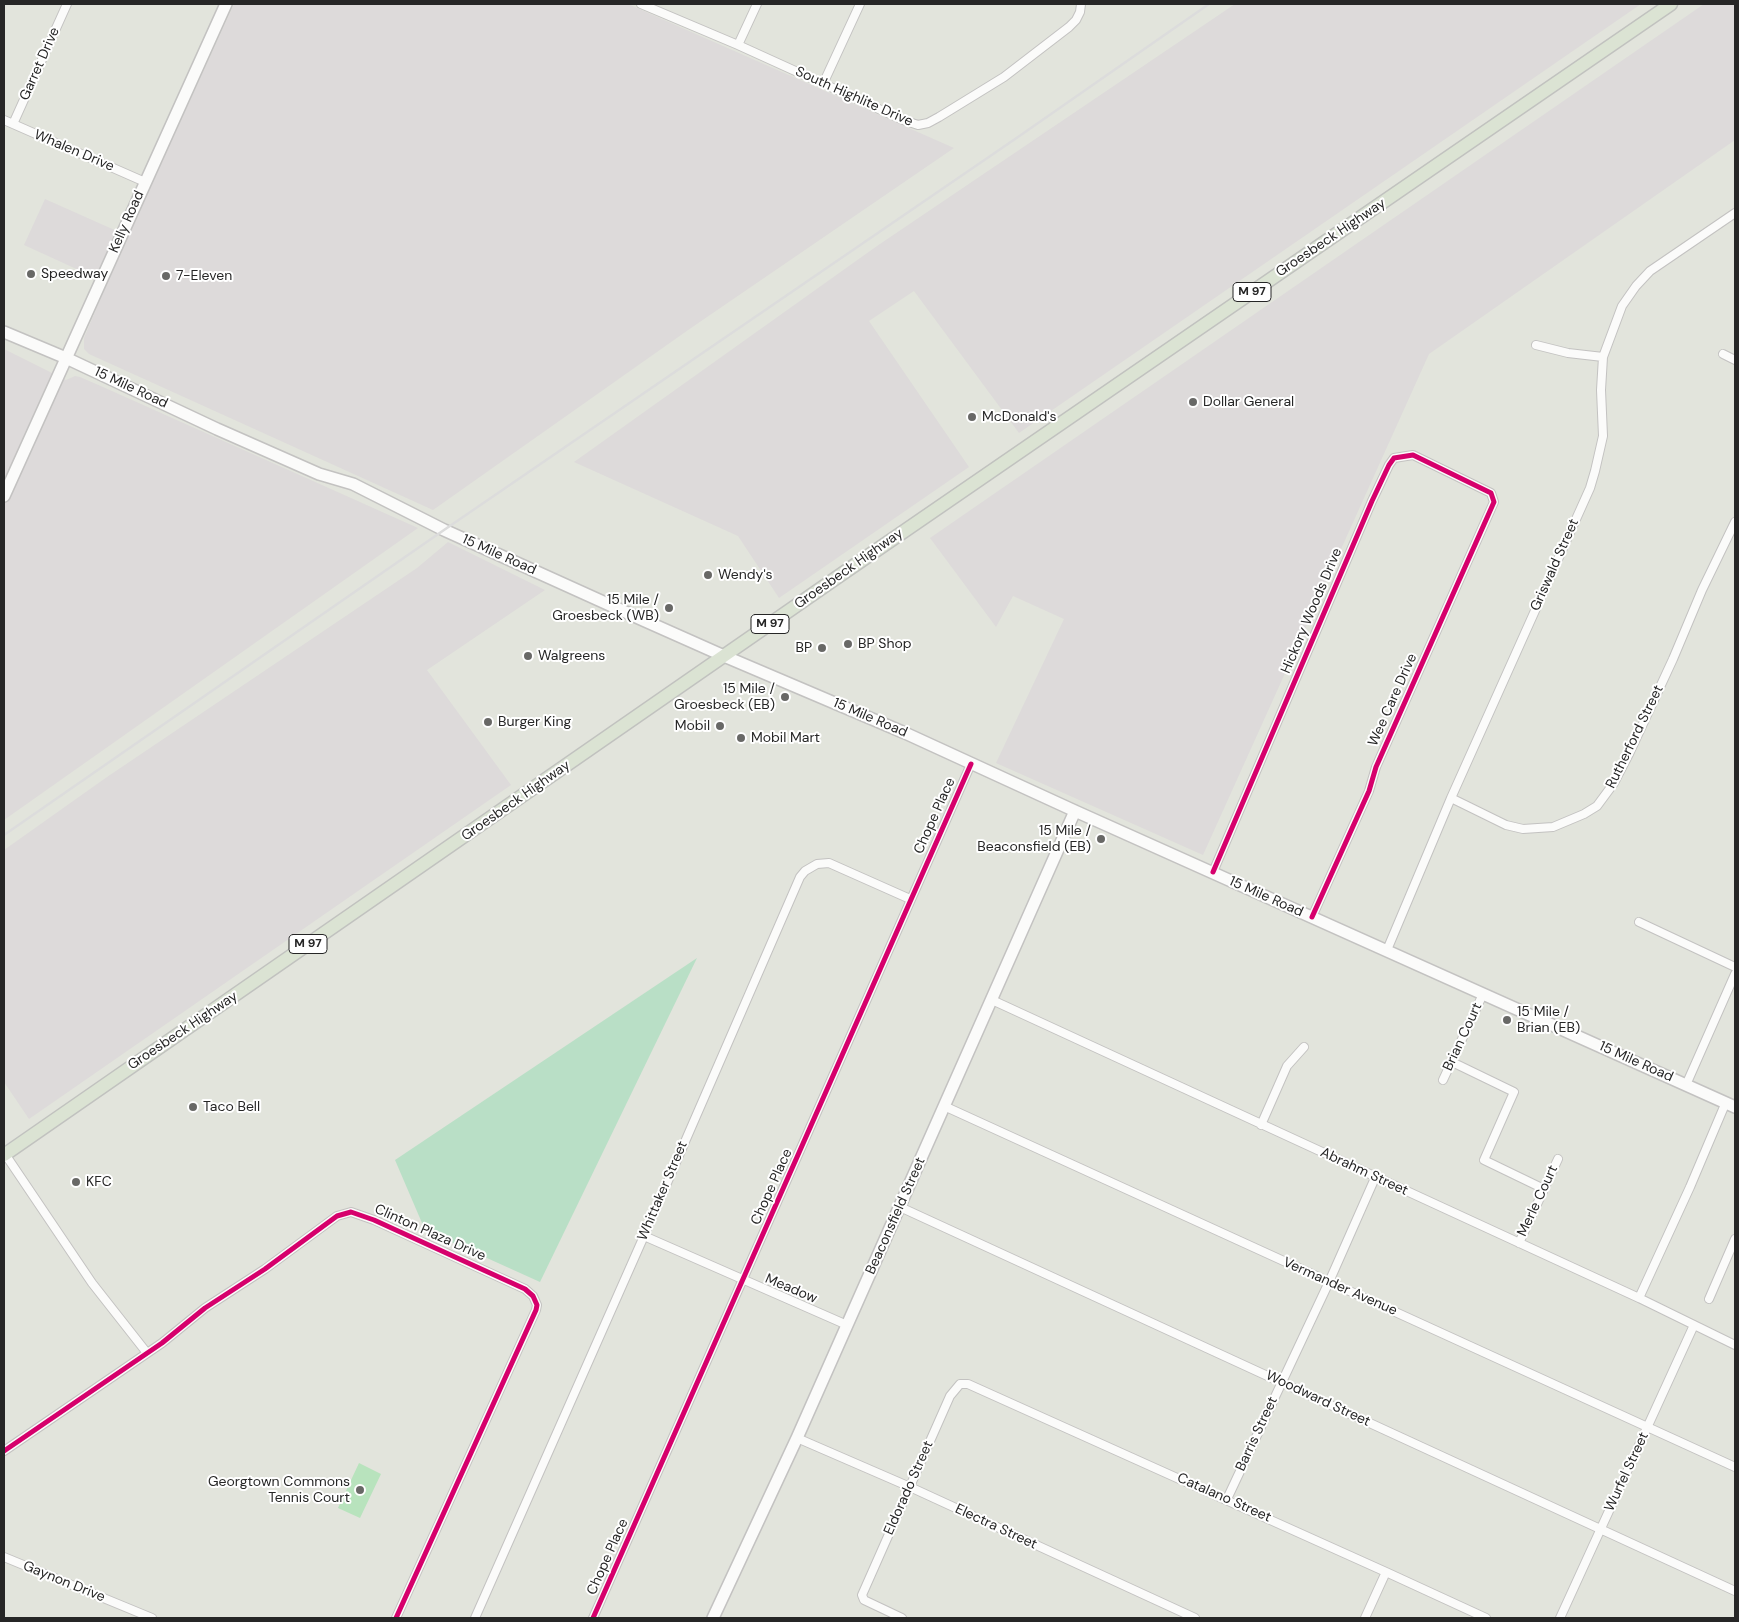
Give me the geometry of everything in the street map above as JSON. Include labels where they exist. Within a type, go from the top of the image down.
[{"type":"main road","name":"Kelly Road","points":[[4,496],[226,4]]},
{"type":"main road","name":"Groesbeck Highway","points":[[4,1154],[1671,4]]},
{"type":"main road","name":"15 Mile Road","points":[[4,332],[66,358],[217,429],[310,470],[353,484],[444,530],[724,656],[906,733],[1075,811],[1730,1105]]},
{"type":"main road","name":"Beaconsfield Street","points":[[713,1618],[797,1438],[1075,811]]},
{"type":"street","name":"Garret Drive","points":[[13,124],[67,4]]},
{"type":"street","name":"South Highlite Drive","points":[[641,4],[654,6],[902,120],[918,125],[939,117],[1004,77],[1076,20],[1081,4]]},
{"type":"street","points":[[738,45],[757,4]]},
{"type":"street","points":[[824,84],[860,4]]},
{"type":"street","name":"Whalen Drive","points":[[4,120],[145,182]]},
{"type":"street","name":"Griswald Street","points":[[1388,950],[1451,798],[1586,497],[1595,471],[1603,436],[1602,357],[1622,306],[1645,276],[1668,258],[1735,213]]},
{"type":"street","points":[[1536,345],[1602,357]]},
{"type":"street","points":[[1723,354],[1735,360]]},
{"type":"street","name":"Hickory Woods Drive","points":[[1213,872],[1372,501],[1394,458],[1413,455],[1491,494]]},
{"type":"street","name":"Wee Care Drive","points":[[1312,917],[1369,790],[1376,767],[1494,502],[1491,494]]},
{"type":"street","name":"Rutherford Street","points":[[1451,798],[1506,825],[1523,829],[1553,827],[1584,814],[1596,806],[1614,783],[1629,754],[1673,659],[1702,590],[1735,522]]},
{"type":"street","name":"Chope Place","points":[[593,1618],[971,764]]},
{"type":"street","name":"Whittaker Street","points":[[475,1618],[644,1236],[795,884],[804,871],[817,864],[829,863],[910,899]]},
{"type":"street","points":[[1639,922],[1735,967]]},
{"type":"street","points":[[1686,1085],[1735,974]]},
{"type":"street","name":"Brian Court","points":[[1443,1080],[1483,994]]},
{"type":"street","name":"Abrahm Street","points":[[992,1000],[1639,1298],[1735,1345]]},
{"type":"street","points":[[1261,1125],[1287,1066],[1304,1047]]},
{"type":"street","points":[[1452,1062],[1514,1092],[1484,1160],[1544,1189]]},
{"type":"street","points":[[1639,1298],[1730,1105]]},
{"type":"street","name":"Vermander Avenue","points":[[944,1106],[1735,1467]]},
{"type":"street","points":[[4,1154],[92,1283],[147,1352]]},
{"type":"street","name":"Merle Court","points":[[1519,1243],[1558,1159]]},
{"type":"street","name":"Barris Street","points":[[1226,1500],[1329,1282],[1375,1178]]},
{"type":"street","name":"Woodward Street","points":[[900,1207],[1602,1528],[1735,1591]]},
{"type":"street","name":"Clinton Plaza Drive","points":[[4,1451],[162,1343],[205,1308],[271,1264],[337,1216],[344,1213],[356,1213],[374,1220],[525,1289],[536,1301],[536,1310],[396,1618]]},
{"type":"street","name":"Meadow","points":[[644,1236],[847,1325]]},
{"type":"street","points":[[1709,1299],[1735,1239]]},
{"type":"street","name":"Wurfel Street","points":[[1560,1618],[1694,1325]]},
{"type":"street","name":"Catalano Street","points":[[960,1384],[974,1386],[1486,1618]]},
{"type":"street","name":"Eldorado Street","points":[[902,1618],[864,1600],[862,1595],[950,1396],[960,1384]]},
{"type":"street","name":"Electra Street","points":[[797,1438],[910,1487],[1195,1618]]},
{"type":"street","name":"Gaynon Drive","points":[[4,1558],[152,1618]]},
{"type":"street","points":[[1365,1618],[1386,1572]]},
{"type":"shaded area","points":[[234,4],[628,4],[954,148],[691,328],[433,510],[89,354],[84,349],[84,338],[107,283],[24,245],[45,199],[128,236]]},
{"type":"shaded area","points":[[1235,4],[1641,4],[1019,433],[914,291],[869,321],[969,467],[779,598],[738,536],[574,462],[877,246]]},
{"type":"shaded area","points":[[1704,4],[1735,4],[1735,140],[1429,354],[1203,855],[996,763],[1064,619],[1013,596],[996,627],[930,538]]},
{"type":"shaded area","points":[[4,349],[66,380],[75,376],[80,377],[418,528],[4,820]]},
{"type":"shaded area","points":[[448,542],[545,590],[427,670],[511,785],[29,1119],[4,1082],[4,850],[107,777],[417,568]]},
{"type":"green space","points":[[697,958],[540,1282],[425,1230],[395,1160]]},
{"type":"green space","name":"Georgtown Commons Tennis Court","points":[[359,1463],[381,1474],[360,1518],[338,1508]]},
{"type":"railway","points":[[4,835],[1209,4]]},
{"type":"cycle path","points":[[1213,872],[1389,465],[1394,458],[1413,455],[1491,493],[1494,502],[1376,767],[1369,791],[1312,917]]},
{"type":"cycle path","points":[[593,1618],[971,764]]},
{"type":"cycle path","points":[[4,1451],[162,1343],[205,1308],[265,1269],[337,1216],[351,1212],[374,1220],[525,1289],[533,1296],[537,1305],[396,1618]]},
{"type":"place","name":"Speedway","points":[[31,274]]},
{"type":"place","name":"7-Eleven","points":[[166,276]]},
{"type":"place","name":"Dollar General","points":[[1193,402]]},
{"type":"place","name":"McDonald's","points":[[972,417]]},
{"type":"place","name":"Wendy's","points":[[708,575]]},
{"type":"place","name":"15 Mile / Groesbeck (WB)","points":[[669,608]]},
{"type":"place","name":"BP Shop","points":[[848,644]]},
{"type":"place","name":"BP","points":[[822,648]]},
{"type":"place","name":"Walgreens","points":[[528,656]]},
{"type":"place","name":"15 Mile / Groesbeck (EB)","points":[[785,697]]},
{"type":"place","name":"Burger King","points":[[488,722]]},
{"type":"place","name":"Mobil","points":[[720,726]]},
{"type":"place","name":"Mobil Mart","points":[[741,738]]},
{"type":"place","name":"15 Mile / Beaconsfield (EB)","points":[[1101,839]]},
{"type":"place","name":"15 Mile / Brian (EB)","points":[[1507,1020]]},
{"type":"place","name":"Taco Bell","points":[[193,1107]]},
{"type":"place","name":"KFC","points":[[76,1182]]},
{"type":"place","name":"Georgtown Commons Tennis Court","points":[[360,1490]]}]
